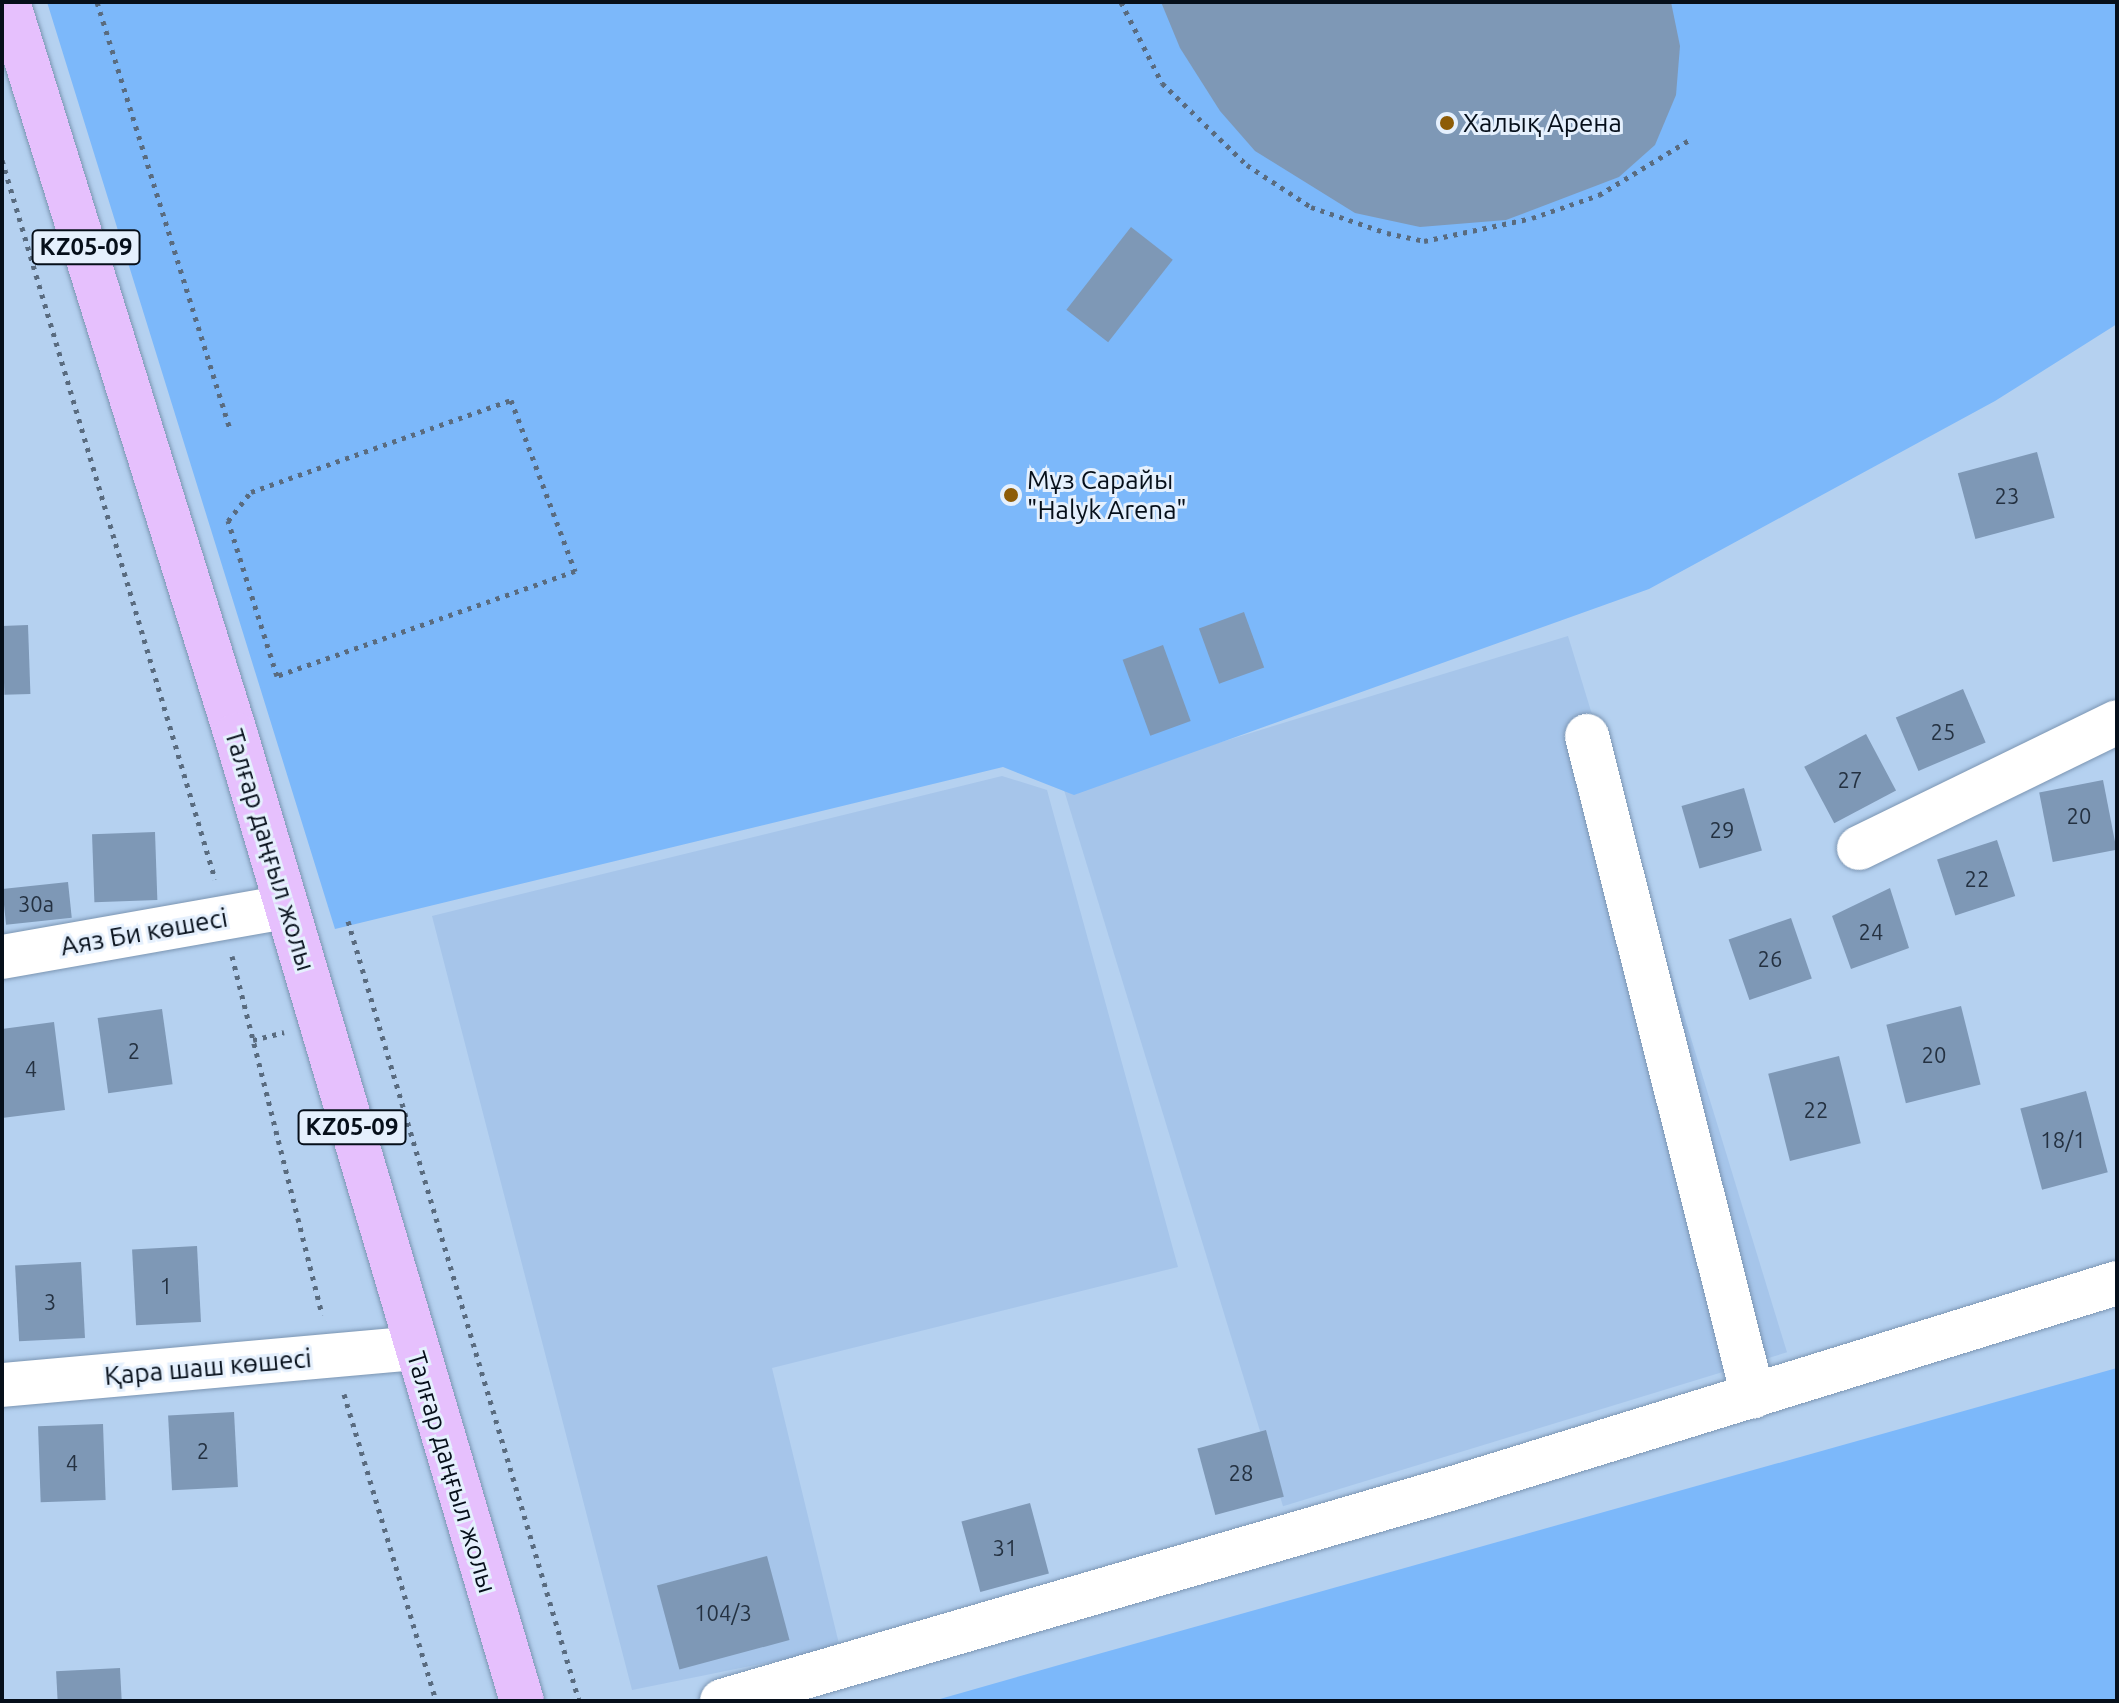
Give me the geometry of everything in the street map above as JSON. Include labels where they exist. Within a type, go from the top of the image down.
[{"type":"main road","name":"Талғар даңғыл жолы","points":[[8,2],[286,907],[522,1701]]},
{"type":"street","points":[[1859,848],[2117,722]]},
{"type":"street","points":[[1587,736],[1753,1396]]},
{"type":"street","name":"Аяз Би көшесі","points":[[2,957],[286,907]]},
{"type":"street","points":[[722,1701],[1753,1396],[2117,1283]]},
{"type":"street","name":"Қара шаш көшесі","points":[[2,1385],[415,1348]]},
{"type":"path","points":[[97,2],[230,430]]},
{"type":"path","points":[[1121,2],[1162,83],[1247,165],[1311,207],[1387,233],[1424,241],[1532,218],[1599,195],[1689,140]]},
{"type":"path","points":[[2,160],[213,865],[222,918]]},
{"type":"path","points":[[511,400],[575,571],[277,676],[228,521],[251,492],[511,400]]},
{"type":"path","points":[[348,921],[579,1701]]},
{"type":"shaded area","name":"Мұз Сарайы \"Halyk Arena\"","points":[[47,2],[2117,2],[2117,324],[1995,401],[1649,589],[1074,795],[1003,767],[335,929]]},
{"type":"shaded area","points":[[1568,636],[1787,1352],[1283,1506],[1064,790]]},
{"type":"shaded area","points":[[1002,776],[1047,790],[1178,1267],[772,1368],[840,1648],[632,1690],[432,916]]},
{"type":"shaded area","points":[[2117,1368],[2117,1701],[933,1701],[1059,1665]]},
{"type":"building","name":"Халық Арена","points":[[1161,2],[1671,2],[1680,46],[1676,95],[1655,145],[1619,177],[1506,220],[1420,227],[1355,213],[1255,151],[1220,111],[1180,48]]},
{"type":"building","points":[[1131,227],[1173,260],[1108,342],[1066,310]]},
{"type":"building","points":[[2037,452],[2055,518],[1975,539],[1958,473]]},
{"type":"building","points":[[1244,612],[1264,667],[1219,684],[1199,628]]},
{"type":"building","points":[[28,625],[30,694],[4,695],[2,626]]},
{"type":"building","points":[[1163,645],[1191,721],[1150,736],[1123,660]]},
{"type":"building","points":[[1963,689],[1986,742],[1918,771],[1896,718]]},
{"type":"building","points":[[1866,734],[1896,791],[1834,823],[1804,767]]},
{"type":"building","points":[[2103,780],[2117,850],[2053,862],[2039,792]]},
{"type":"building","points":[[1744,788],[1762,850],[1699,868],[1682,806]]},
{"type":"building","points":[[155,832],[157,900],[94,902],[92,834]]},
{"type":"building","points":[[1997,840],[2015,896],[1955,916],[1937,859]]},
{"type":"building","points":[[68,882],[72,918],[6,925],[2,889]]},
{"type":"building","points":[[1890,888],[1909,948],[1851,969],[1832,916]]},
{"type":"building","points":[[1791,918],[1812,979],[1749,1000],[1729,939]]},
{"type":"building","points":[[1961,1006],[1981,1085],[1906,1103],[1886,1025]]},
{"type":"building","points":[[162,1009],[173,1084],[108,1093],[98,1018]]},
{"type":"building","points":[[54,1022],[65,1110],[2,1118],[2,1029]]},
{"type":"building","points":[[1839,1056],[1861,1143],[1790,1161],[1768,1074]]},
{"type":"building","points":[[2086,1091],[2108,1172],[2042,1190],[2020,1109]]},
{"type":"building","points":[[197,1246],[201,1322],[136,1325],[132,1249]]},
{"type":"building","points":[[81,1262],[85,1338],[19,1341],[15,1265]]},
{"type":"building","points":[[234,1412],[238,1487],[172,1490],[168,1415]]},
{"type":"building","points":[[103,1424],[106,1500],[41,1502],[38,1426]]},
{"type":"building","points":[[1266,1430],[1284,1497],[1215,1515],[1197,1448]]},
{"type":"building","points":[[1030,1503],[1049,1574],[980,1592],[961,1521]]},
{"type":"building","points":[[767,1556],[790,1640],[679,1670],[657,1586]]},
{"type":"building","points":[[120,1668],[122,1701],[58,1701],[56,1671]]},
{"type":"place","name":"Халық Арена","points":[[1447,123]]},
{"type":"place","name":"Мұз Сарайы \"Halyk Arena\"","points":[[1011,495]]}]
